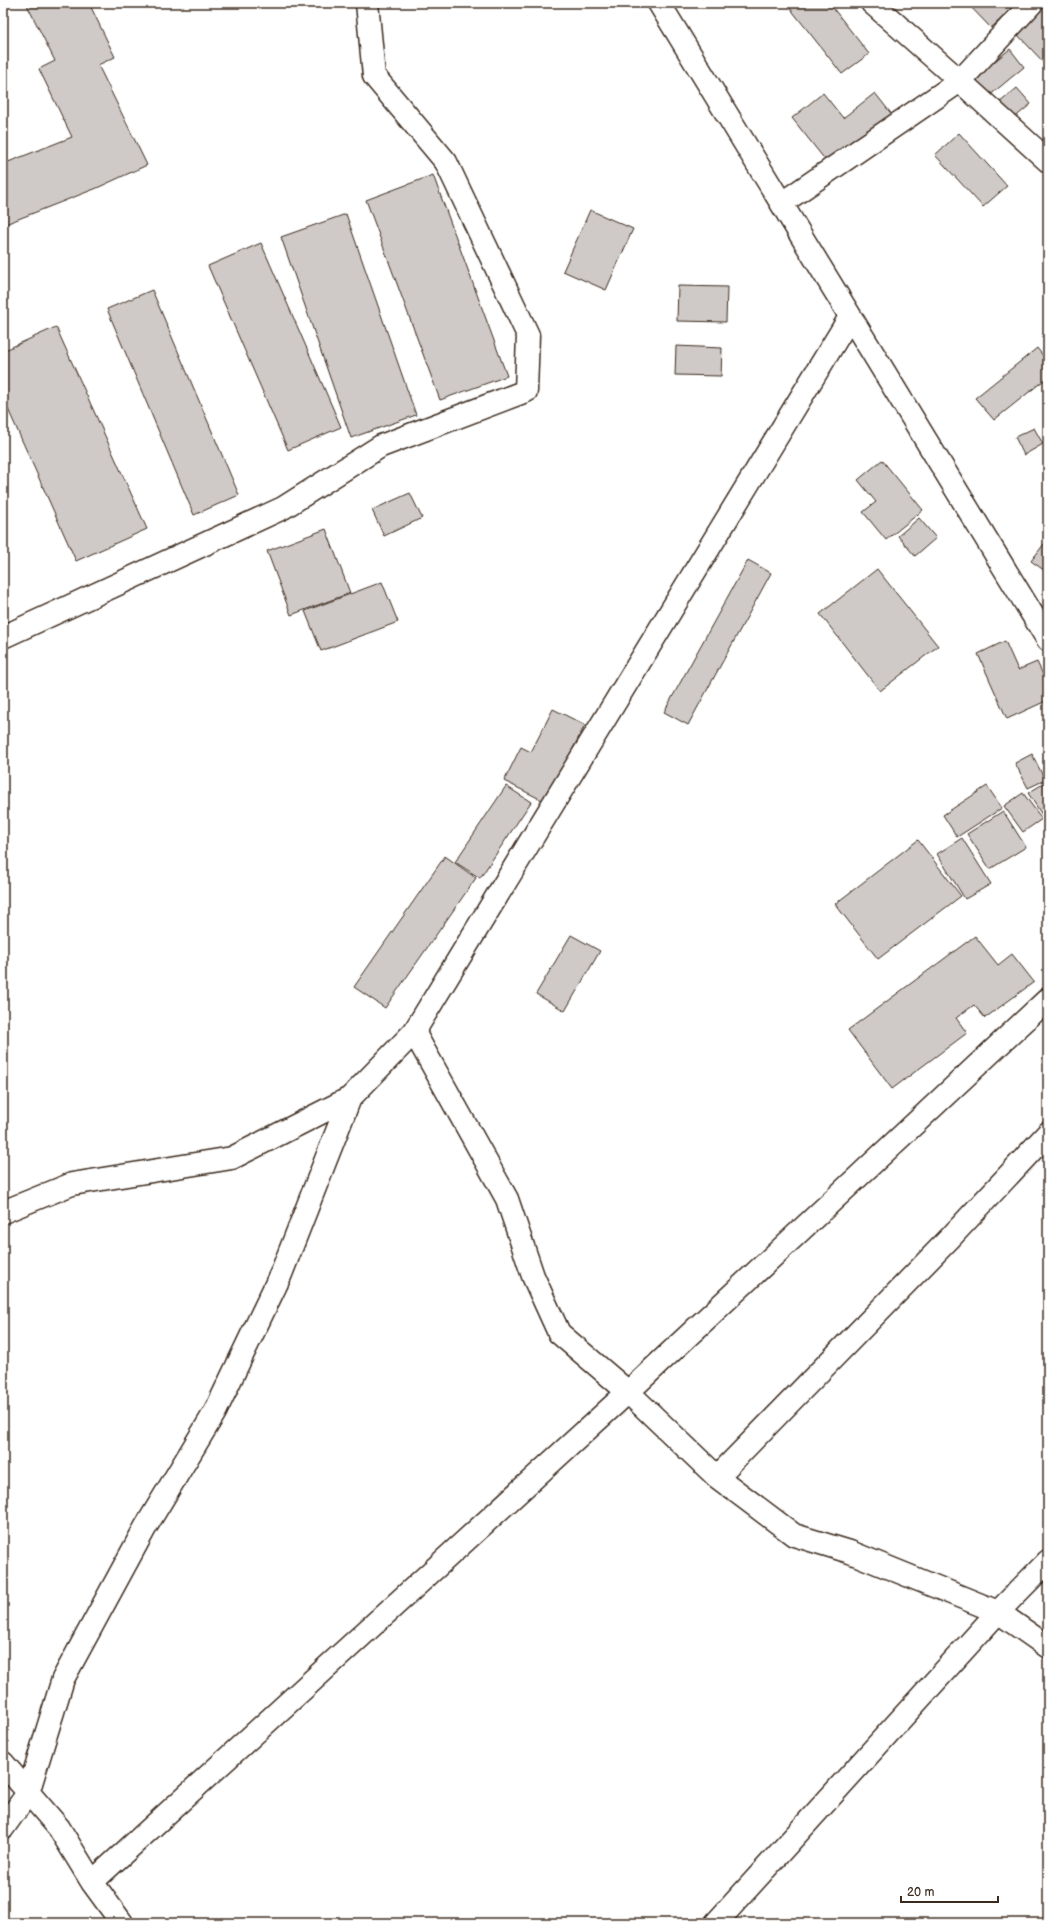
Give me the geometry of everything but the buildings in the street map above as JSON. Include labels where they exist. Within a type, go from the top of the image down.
[{"type":"street","points":[[3,637],[283,508],[381,446],[526,391],[528,335],[446,162],[374,76],[367,3]]},
{"type":"street","points":[[658,3],[782,203],[1048,640]]},
{"type":"street","points":[[872,3],[960,80],[1048,161]]},
{"type":"street","points":[[782,203],[960,80],[1032,3]]},
{"type":"street","points":[[3,1212],[72,1184],[232,1158],[350,1098],[414,1032],[850,317]]},
{"type":"street","points":[[92,1882],[628,1392],[1048,999]]},
{"type":"street","points":[[414,1032],[507,1199],[533,1276],[559,1333],[628,1392],[717,1477],[794,1535],[850,1552],[998,1612],[1048,1647]]},
{"type":"street","points":[[3,1828],[28,1793],[63,1680],[146,1528],[215,1412],[281,1274],[350,1098]]},
{"type":"street","points":[[717,1477],[949,1239],[1048,1133]]},
{"type":"street","points":[[716,1923],[998,1612],[1048,1561]]},
{"type":"street","points":[[3,1763],[58,1828],[92,1882],[122,1923]]}]
